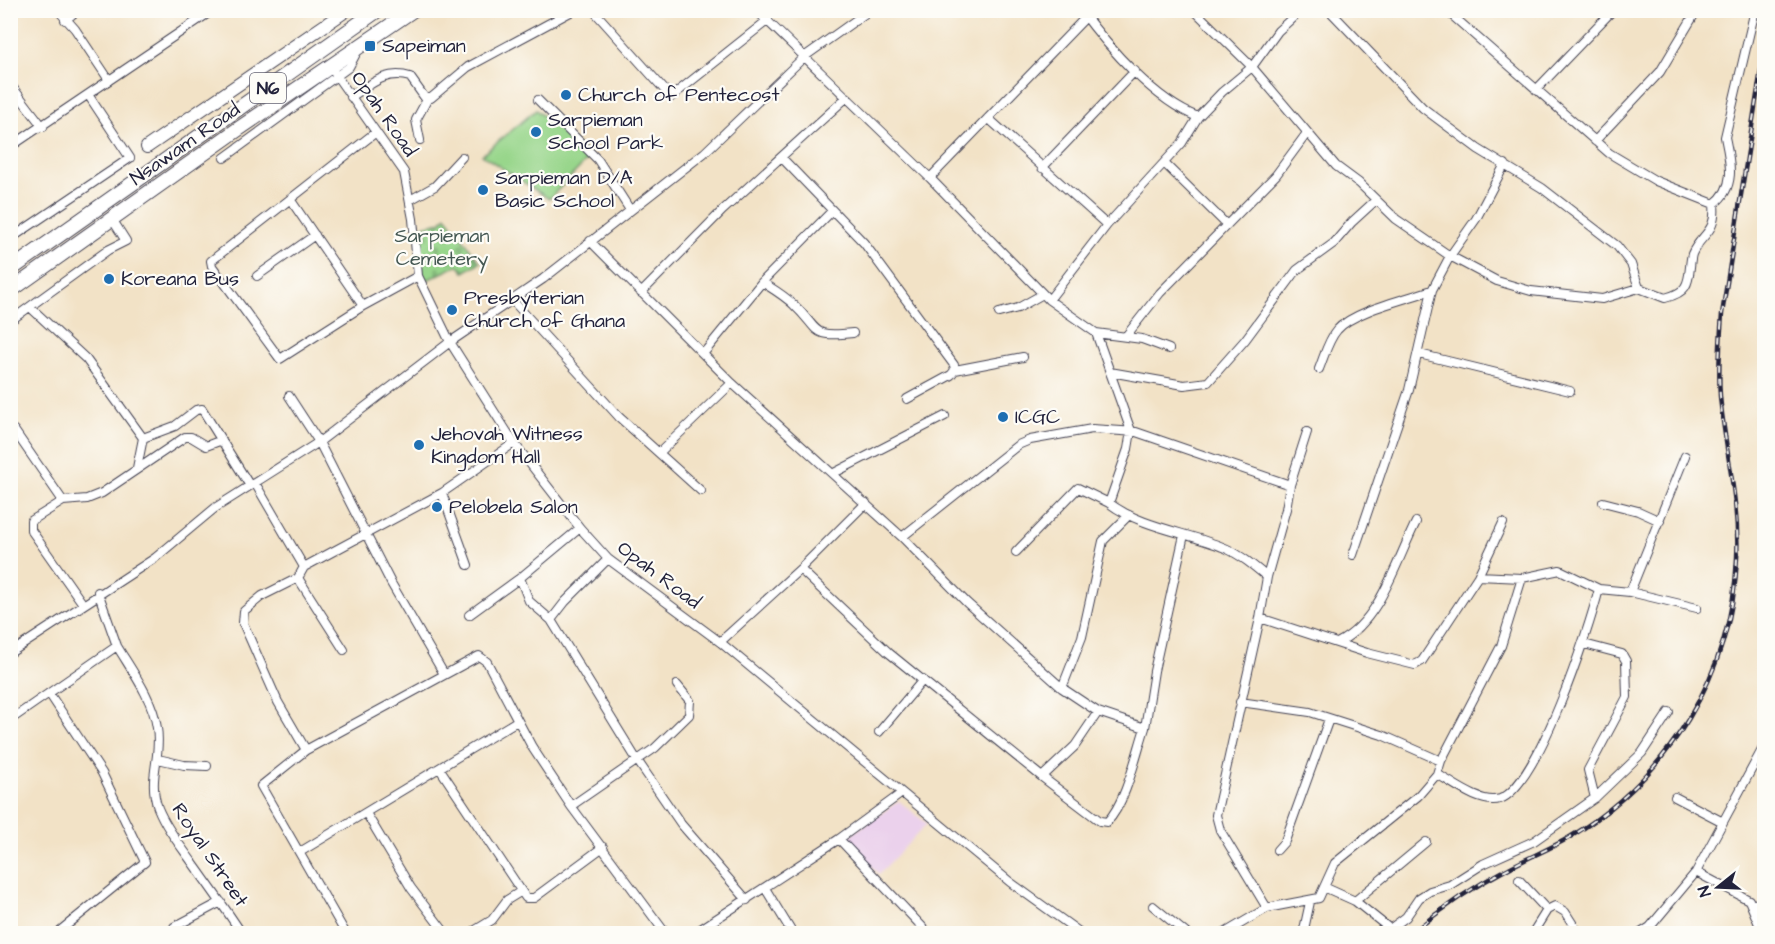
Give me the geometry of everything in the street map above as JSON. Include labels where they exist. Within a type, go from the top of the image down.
[{"type":"highway","name":"Nsawam Road","points":[[10,270],[378,10]]},
{"type":"highway","name":"Nsawam Road","points":[[10,291],[112,219],[334,72],[358,50],[413,10]]},
{"type":"main road","points":[[147,147],[347,10]]},
{"type":"street","points":[[58,10],[75,29],[109,80]]},
{"type":"street","points":[[65,20],[78,10]]},
{"type":"street","points":[[10,147],[89,96],[213,10]]},
{"type":"street","points":[[420,140],[416,120],[428,98],[468,67],[574,10]]},
{"type":"street","points":[[593,10],[671,97],[768,20]]},
{"type":"street","points":[[10,653],[98,592],[121,581],[155,558],[215,508],[319,442],[450,342],[513,301],[704,153],[804,57],[870,10]]},
{"type":"street","points":[[1194,10],[1252,67],[1336,166],[1396,219],[1450,256],[1497,281],[1531,291],[1602,299],[1639,288],[1665,298],[1677,294],[1686,286],[1693,253],[1711,230],[1715,215],[1714,204]]},
{"type":"street","points":[[999,313],[1018,309],[1046,297],[1107,225],[1165,164],[1198,117],[1222,92],[1252,67],[1278,31],[1301,10]]},
{"type":"street","points":[[1329,10],[1423,108],[1478,149],[1542,188],[1617,246],[1631,264],[1639,288]]},
{"type":"street","points":[[1446,10],[1595,141],[1630,167],[1714,204]]},
{"type":"street","points":[[1536,90],[1613,10]]},
{"type":"street","points":[[1595,141],[1660,72],[1696,10]]},
{"type":"street","points":[[1714,204],[1724,197],[1730,177],[1731,157],[1725,137],[1755,10]]},
{"type":"street","points":[[759,11],[930,178],[1046,297],[1096,333],[1126,336],[1169,349]]},
{"type":"street","points":[[930,178],[1083,14],[1135,71],[1184,112],[1198,117]]},
{"type":"street","points":[[1042,168],[1135,71]]},
{"type":"street","points":[[224,158],[334,72]]},
{"type":"street","name":"Opah Road","points":[[334,72],[404,172],[410,200],[418,276],[450,342],[514,443],[580,528],[608,559],[720,642],[1010,882],[1082,933]]},
{"type":"street","points":[[351,97],[384,76],[395,74],[410,77],[422,95],[428,98]]},
{"type":"street","points":[[10,84],[43,127]]},
{"type":"street","points":[[89,96],[130,158]]},
{"type":"street","points":[[641,293],[723,210],[847,97]]},
{"type":"street","points":[[538,100],[597,160],[630,210]]},
{"type":"street","points":[[988,118],[1107,225]]},
{"type":"street","points":[[376,132],[214,257],[212,266],[280,359],[363,306],[418,276]]},
{"type":"street","points":[[1126,336],[1160,293],[1276,175],[1306,133]]},
{"type":"street","points":[[10,239],[147,147]]},
{"type":"street","points":[[410,200],[435,186],[462,157]]},
{"type":"street","points":[[782,158],[871,252],[908,299],[954,365],[955,370]]},
{"type":"street","points":[[1165,164],[1226,224]]},
{"type":"street","points":[[1353,555],[1376,493],[1419,354],[1432,290],[1450,256],[1476,219],[1504,165]]},
{"type":"street","points":[[290,199],[363,306]]},
{"type":"street","points":[[1110,372],[1184,385],[1208,382],[1245,340],[1297,270],[1334,243],[1376,200]]},
{"type":"street","points":[[703,354],[762,282],[831,212]]},
{"type":"street","points":[[10,321],[32,308],[108,250],[126,241],[112,219]]},
{"type":"street","points":[[256,276],[315,235]]},
{"type":"street","points":[[590,241],[732,382],[834,473],[967,603],[1062,688],[1098,712],[1145,728]]},
{"type":"street","points":[[762,282],[793,304],[816,332],[831,336],[853,333]]},
{"type":"street","points":[[1318,369],[1335,332],[1342,325],[1358,316],[1432,290]]},
{"type":"street","points":[[513,301],[584,380],[701,491]]},
{"type":"street","points":[[32,308],[86,359],[143,438],[137,468]]},
{"type":"street","points":[[1096,333],[1131,431],[1128,449],[1109,503]]},
{"type":"street","points":[[1419,354],[1570,391]]},
{"type":"street","points":[[907,399],[955,370],[1023,357]]},
{"type":"street","points":[[659,453],[732,382]]},
{"type":"street","points":[[289,396],[319,442],[391,584],[444,674]]},
{"type":"street","points":[[143,438],[175,426],[196,410],[202,409],[304,567]]},
{"type":"street","points":[[834,473],[945,416]]},
{"type":"street","points":[[175,426],[206,446],[222,440]]},
{"type":"street","points":[[902,537],[1018,445],[1030,440],[1092,429],[1131,431],[1290,484]]},
{"type":"street","points":[[14,430],[63,501]]},
{"type":"street","points":[[1267,908],[1217,823],[1267,577],[1286,510],[1290,484],[1307,432]]},
{"type":"street","points":[[83,604],[31,530],[34,519],[63,501],[87,499],[102,493],[185,437],[190,437]]},
{"type":"street","points":[[306,750],[278,702],[243,623],[244,611],[262,596],[298,578],[304,567],[442,492],[514,443]]},
{"type":"street","points":[[1630,592],[1685,456]]},
{"type":"street","points":[[1016,552],[1078,488],[1129,514],[1226,548],[1249,561],[1267,577]]},
{"type":"street","points":[[442,492],[468,565]]},
{"type":"street","points":[[1603,502],[1638,511],[1660,521]]},
{"type":"street","points":[[720,642],[800,569],[866,503]]},
{"type":"street","points":[[1062,688],[1082,637],[1100,549],[1108,533],[1129,514]]},
{"type":"street","points":[[1339,642],[1354,634],[1368,615],[1388,582],[1416,522]]},
{"type":"street","points":[[1260,618],[1383,658],[1415,664],[1422,661],[1478,576],[1503,524]]},
{"type":"street","points":[[469,615],[520,578],[580,528]]},
{"type":"street","points":[[800,569],[889,653],[1100,822],[1107,822],[1112,817],[1130,774],[1145,728],[1154,670],[1184,535]]},
{"type":"street","points":[[551,620],[565,602],[608,559]]},
{"type":"street","points":[[1478,576],[1522,578],[1560,570],[1599,589],[1630,592],[1697,608]]},
{"type":"street","points":[[298,578],[344,650]]},
{"type":"street","points":[[520,578],[529,601],[551,620],[637,760],[681,824],[747,900]]},
{"type":"street","points":[[1223,933],[1267,908],[1310,902],[1319,898],[1335,863],[1418,796],[1437,774],[1441,761],[1501,646],[1522,578]]},
{"type":"street","points":[[1437,774],[1488,801],[1498,800],[1507,795],[1529,768],[1584,644],[1599,589]]},
{"type":"street","name":"Royal Street","points":[[98,592],[117,646],[138,680],[157,728],[158,759],[153,772],[154,794],[159,810],[174,837],[242,933]]},
{"type":"street","points":[[1584,644],[1622,654],[1626,661],[1628,697],[1588,770],[1595,798]]},
{"type":"street","points":[[10,720],[117,646]]},
{"type":"street","points":[[346,933],[261,786],[306,750],[479,657],[484,657],[517,721],[571,806],[666,933]]},
{"type":"street","points":[[879,732],[923,680]]},
{"type":"street","points":[[571,806],[655,748],[689,715],[690,701],[677,685]]},
{"type":"street","points":[[49,693],[102,773],[145,862],[56,933]]},
{"type":"street","points":[[1240,702],[1310,712],[1382,735],[1441,761]]},
{"type":"street","points":[[1042,777],[1075,746],[1098,712]]},
{"type":"street","points":[[1324,887],[1355,901],[1389,931],[1406,917],[1419,898],[1430,891],[1450,885],[1483,864],[1534,841],[1595,798],[1642,753],[1669,712]]},
{"type":"street","points":[[1277,850],[1285,841],[1329,719]]},
{"type":"street","points":[[300,852],[517,721]]},
{"type":"street","points":[[1639,933],[1650,927],[1696,872],[1764,746]]},
{"type":"street","points":[[158,759],[184,765],[207,766]]},
{"type":"street","points":[[1755,760],[1764,767]]},
{"type":"street","points":[[440,769],[526,898],[534,898],[603,847]]},
{"type":"street","points":[[693,933],[839,839],[902,792]]},
{"type":"street","points":[[1675,797],[1723,822]]},
{"type":"street","points":[[366,813],[411,888],[446,933]]},
{"type":"street","points":[[839,839],[929,933]]},
{"type":"street","points":[[1355,901],[1426,842]]},
{"type":"street","points":[[1696,872],[1745,897],[1752,906],[1763,933]]},
{"type":"street","points":[[1519,880],[1547,910]]},
{"type":"street","points":[[765,888],[793,933]]},
{"type":"street","points":[[470,933],[492,920],[507,900],[520,892]]},
{"type":"street","points":[[1752,906],[1764,899]]},
{"type":"street","points":[[172,933],[174,927],[221,902]]},
{"type":"street","points":[[1303,933],[1310,902]]},
{"type":"street","points":[[1153,906],[1187,933]]},
{"type":"street","points":[[1532,933],[1547,910],[1555,906],[1566,912],[1579,933]]},
{"type":"shaded area","points":[[899,801],[927,824],[879,874],[845,839]]},
{"type":"green space","name":"Sarpieman School Park","points":[[536,110],[591,156],[549,199],[482,155]]},
{"type":"green space","name":"Sarpieman Cemetery","points":[[446,216],[480,262],[464,272],[458,265],[423,282],[418,227],[441,222]]},
{"type":"railway","points":[[1411,934],[1446,906],[1471,890],[1570,837],[1605,813],[1637,784],[1665,753],[1689,718],[1708,681],[1723,642],[1732,601],[1737,558],[1734,497],[1720,396],[1722,314],[1764,51]]},
{"type":"place","name":"Sapeiman","points":[[370,46]]},
{"type":"place","name":"Church of Pentecost","points":[[566,95]]},
{"type":"place","name":"Sarpieman School Park","points":[[536,132]]},
{"type":"place","name":"Sarpieman D/A Basic School","points":[[483,190]]},
{"type":"place","name":"Koreana Bus","points":[[109,279]]},
{"type":"place","name":"Presbyterian Church of Ghana","points":[[452,310]]},
{"type":"place","name":"ICGC","points":[[1003,417]]},
{"type":"place","name":"Jehovah Witness Kingdom Hall","points":[[419,445]]},
{"type":"place","name":"Pelobela Salon","points":[[437,507]]}]
